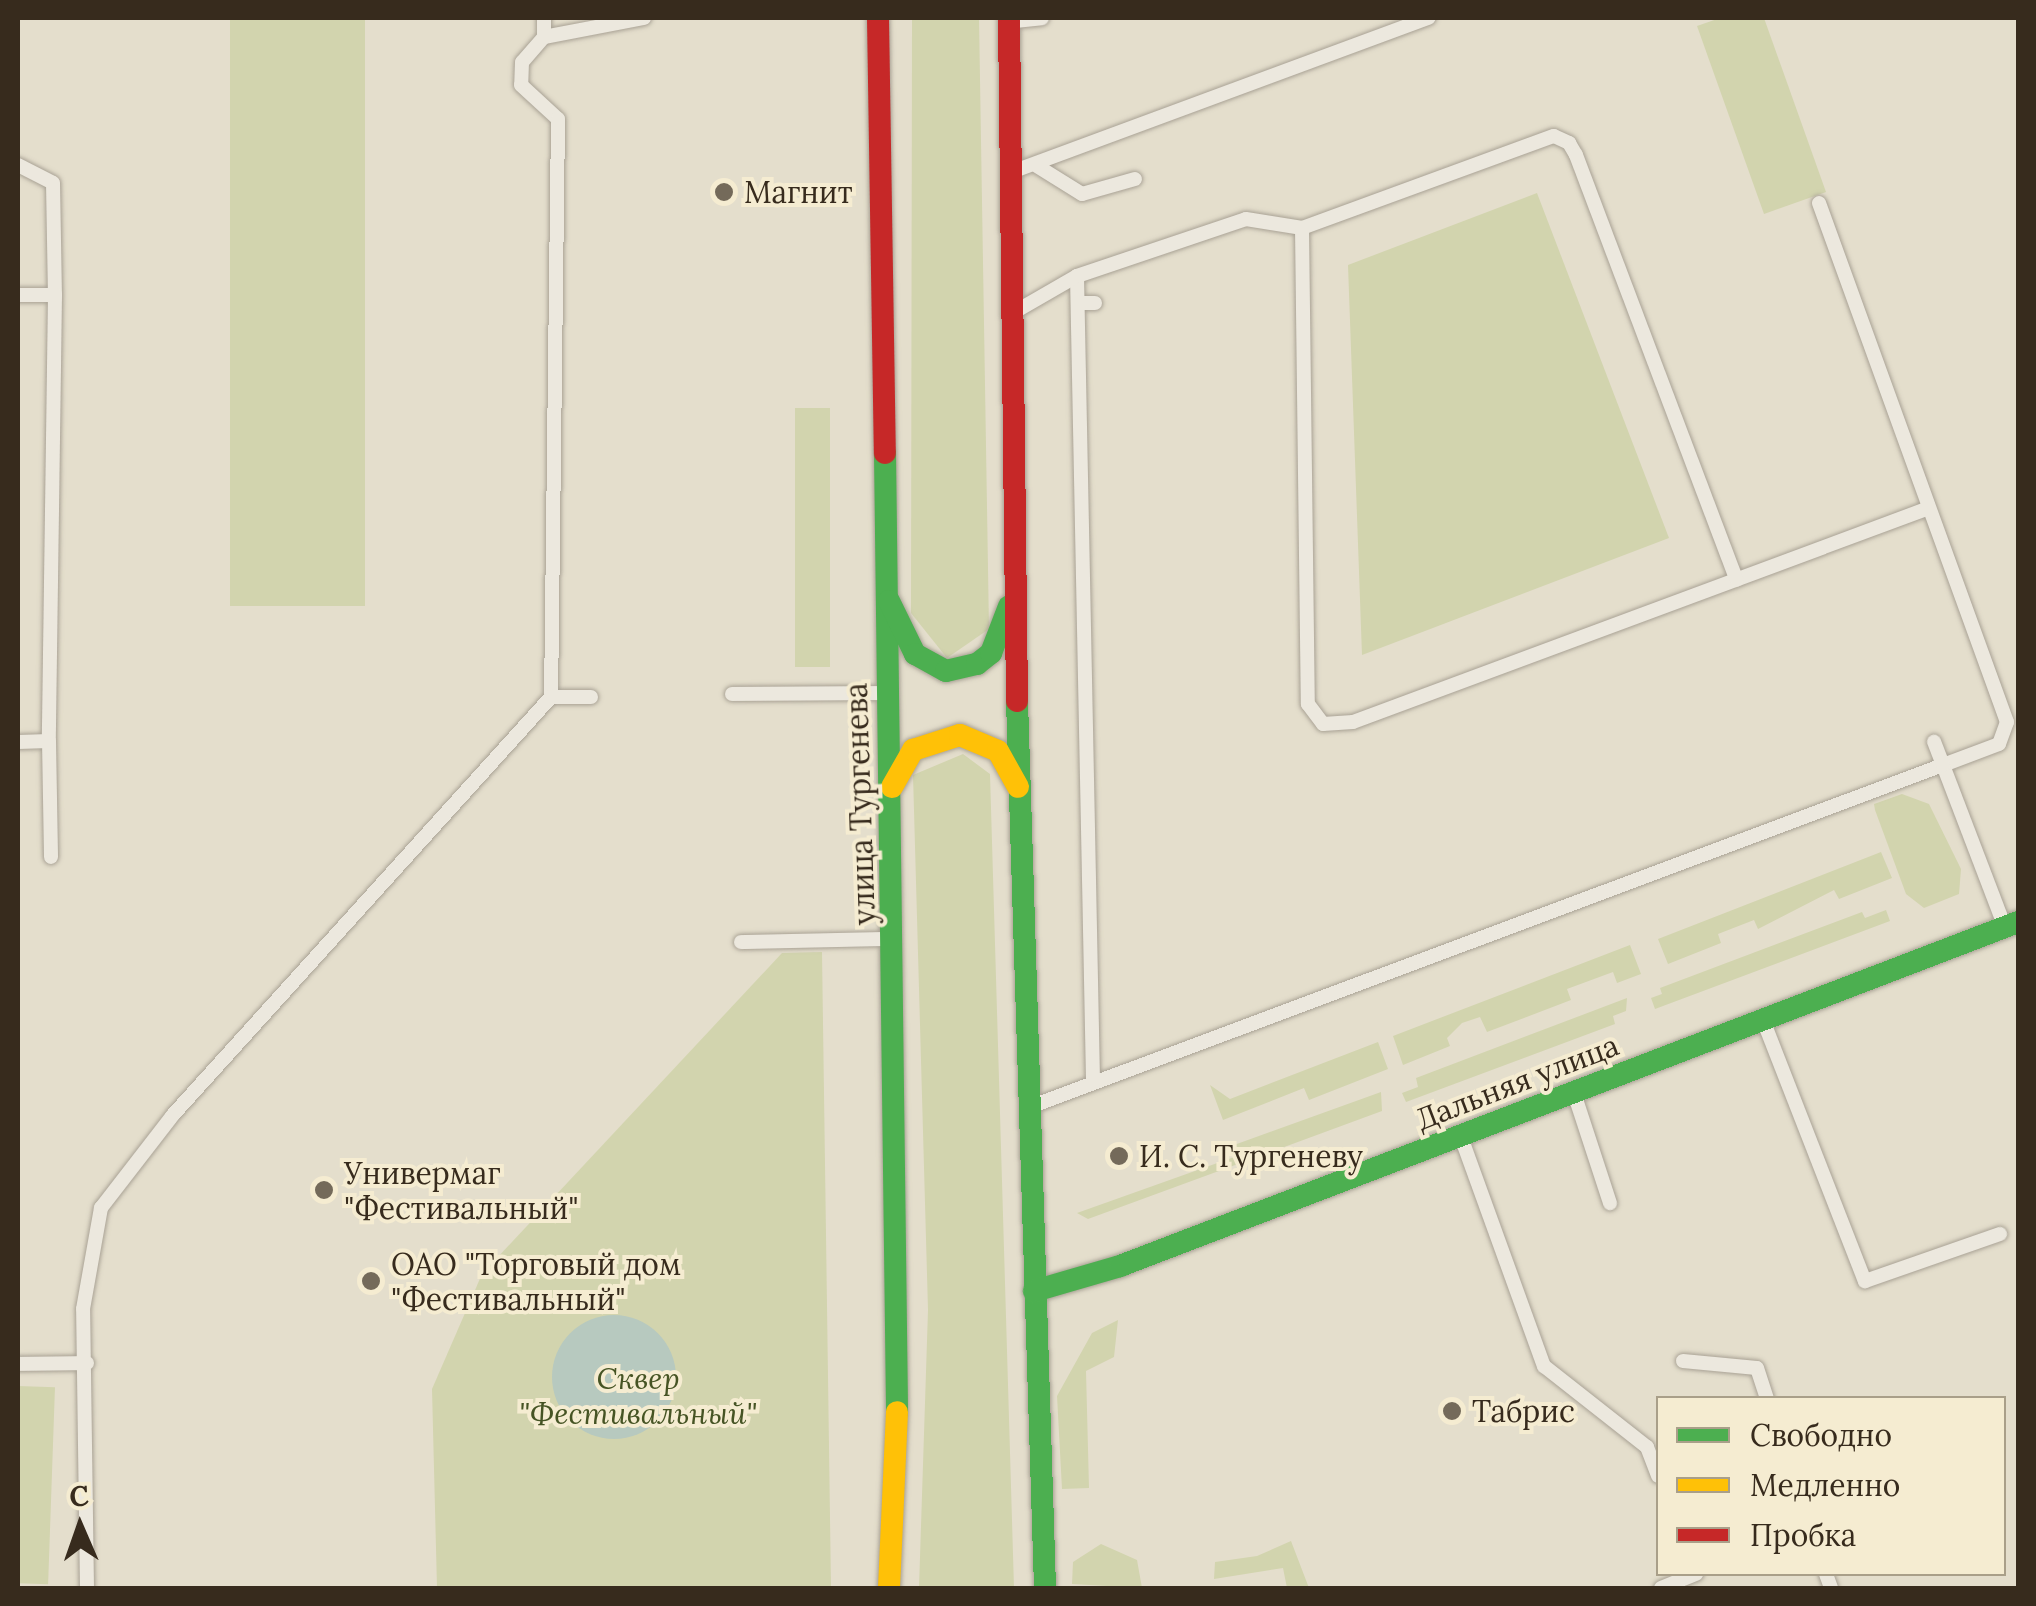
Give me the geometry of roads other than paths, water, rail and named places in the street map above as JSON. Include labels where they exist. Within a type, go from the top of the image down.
[{"type":"main road","name":"улица Тургенева","points":[[878,18],[882,585],[892,787],[899,1366],[888,1588]]},
{"type":"main road","points":[[1009,20],[1018,787],[1048,1587]]},
{"type":"main road","points":[[882,585],[915,654],[946,671],[977,664],[991,653],[1016,582]]},
{"type":"main road","points":[[892,787],[913,750],[960,735],[998,751],[1018,787]]},
{"type":"main road","name":"Дальняя улица","points":[[1034,1291],[1120,1266],[2012,925]]},
{"type":"lane","points":[[544,18],[544,37]]},
{"type":"lane","points":[[87,1588],[87,1364],[83,1308],[102,1208],[172,1116],[551,697],[558,119],[521,85],[522,62],[544,37],[644,18]]},
{"type":"lane","points":[[1009,20],[1042,18]]},
{"type":"lane","points":[[1011,170],[1038,166],[1429,18]]},
{"type":"lane","points":[[1013,312],[1077,276],[1246,219],[1302,228],[1542,138],[1570,143],[1737,580]]},
{"type":"lane","points":[[18,165],[53,183],[51,856]]},
{"type":"lane","points":[[1038,166],[1082,194],[1135,178]]},
{"type":"lane","points":[[1028,1108],[1999,744],[2007,722],[1819,203]]},
{"type":"lane","points":[[1302,228],[1308,704],[1323,724],[1353,722],[1930,508]]},
{"type":"lane","points":[[1077,276],[1093,1082]]},
{"type":"lane","points":[[18,294],[55,295]]},
{"type":"lane","points":[[1078,303],[1096,303]]},
{"type":"lane","points":[[732,694],[887,693]]},
{"type":"lane","points":[[551,697],[590,697]]},
{"type":"lane","points":[[18,742],[49,741]]},
{"type":"lane","points":[[1934,742],[2012,925]]},
{"type":"lane","points":[[741,942],[894,939]]},
{"type":"lane","points":[[1763,1020],[1865,1281],[2000,1234]]},
{"type":"lane","points":[[1574,1092],[1610,1203]]},
{"type":"lane","points":[[1460,1136],[1544,1366],[1648,1447],[1656,1470]]},
{"type":"lane","points":[[1684,1361],[1757,1368],[1766,1396]]},
{"type":"lane","points":[[18,1364],[87,1364]]},
{"type":"lane","points":[[1661,1588],[1691,1576]]},
{"type":"place","name":"Магнит","points":[[724,192]]},
{"type":"place","name":"И. С. Тургеневу","points":[[1119,1156]]},
{"type":"place","name":"Универмаг \"Фестивальный\"","points":[[324,1190]]},
{"type":"place","name":"ОАО \"Торговый дом \"Фестивальный\"","points":[[371,1281]]},
{"type":"place","name":"Табрис","points":[[1452,1411]]},
{"type":"park label","name":"Сквер \"Фестивальный\"","points":[[638,1395]]}]
